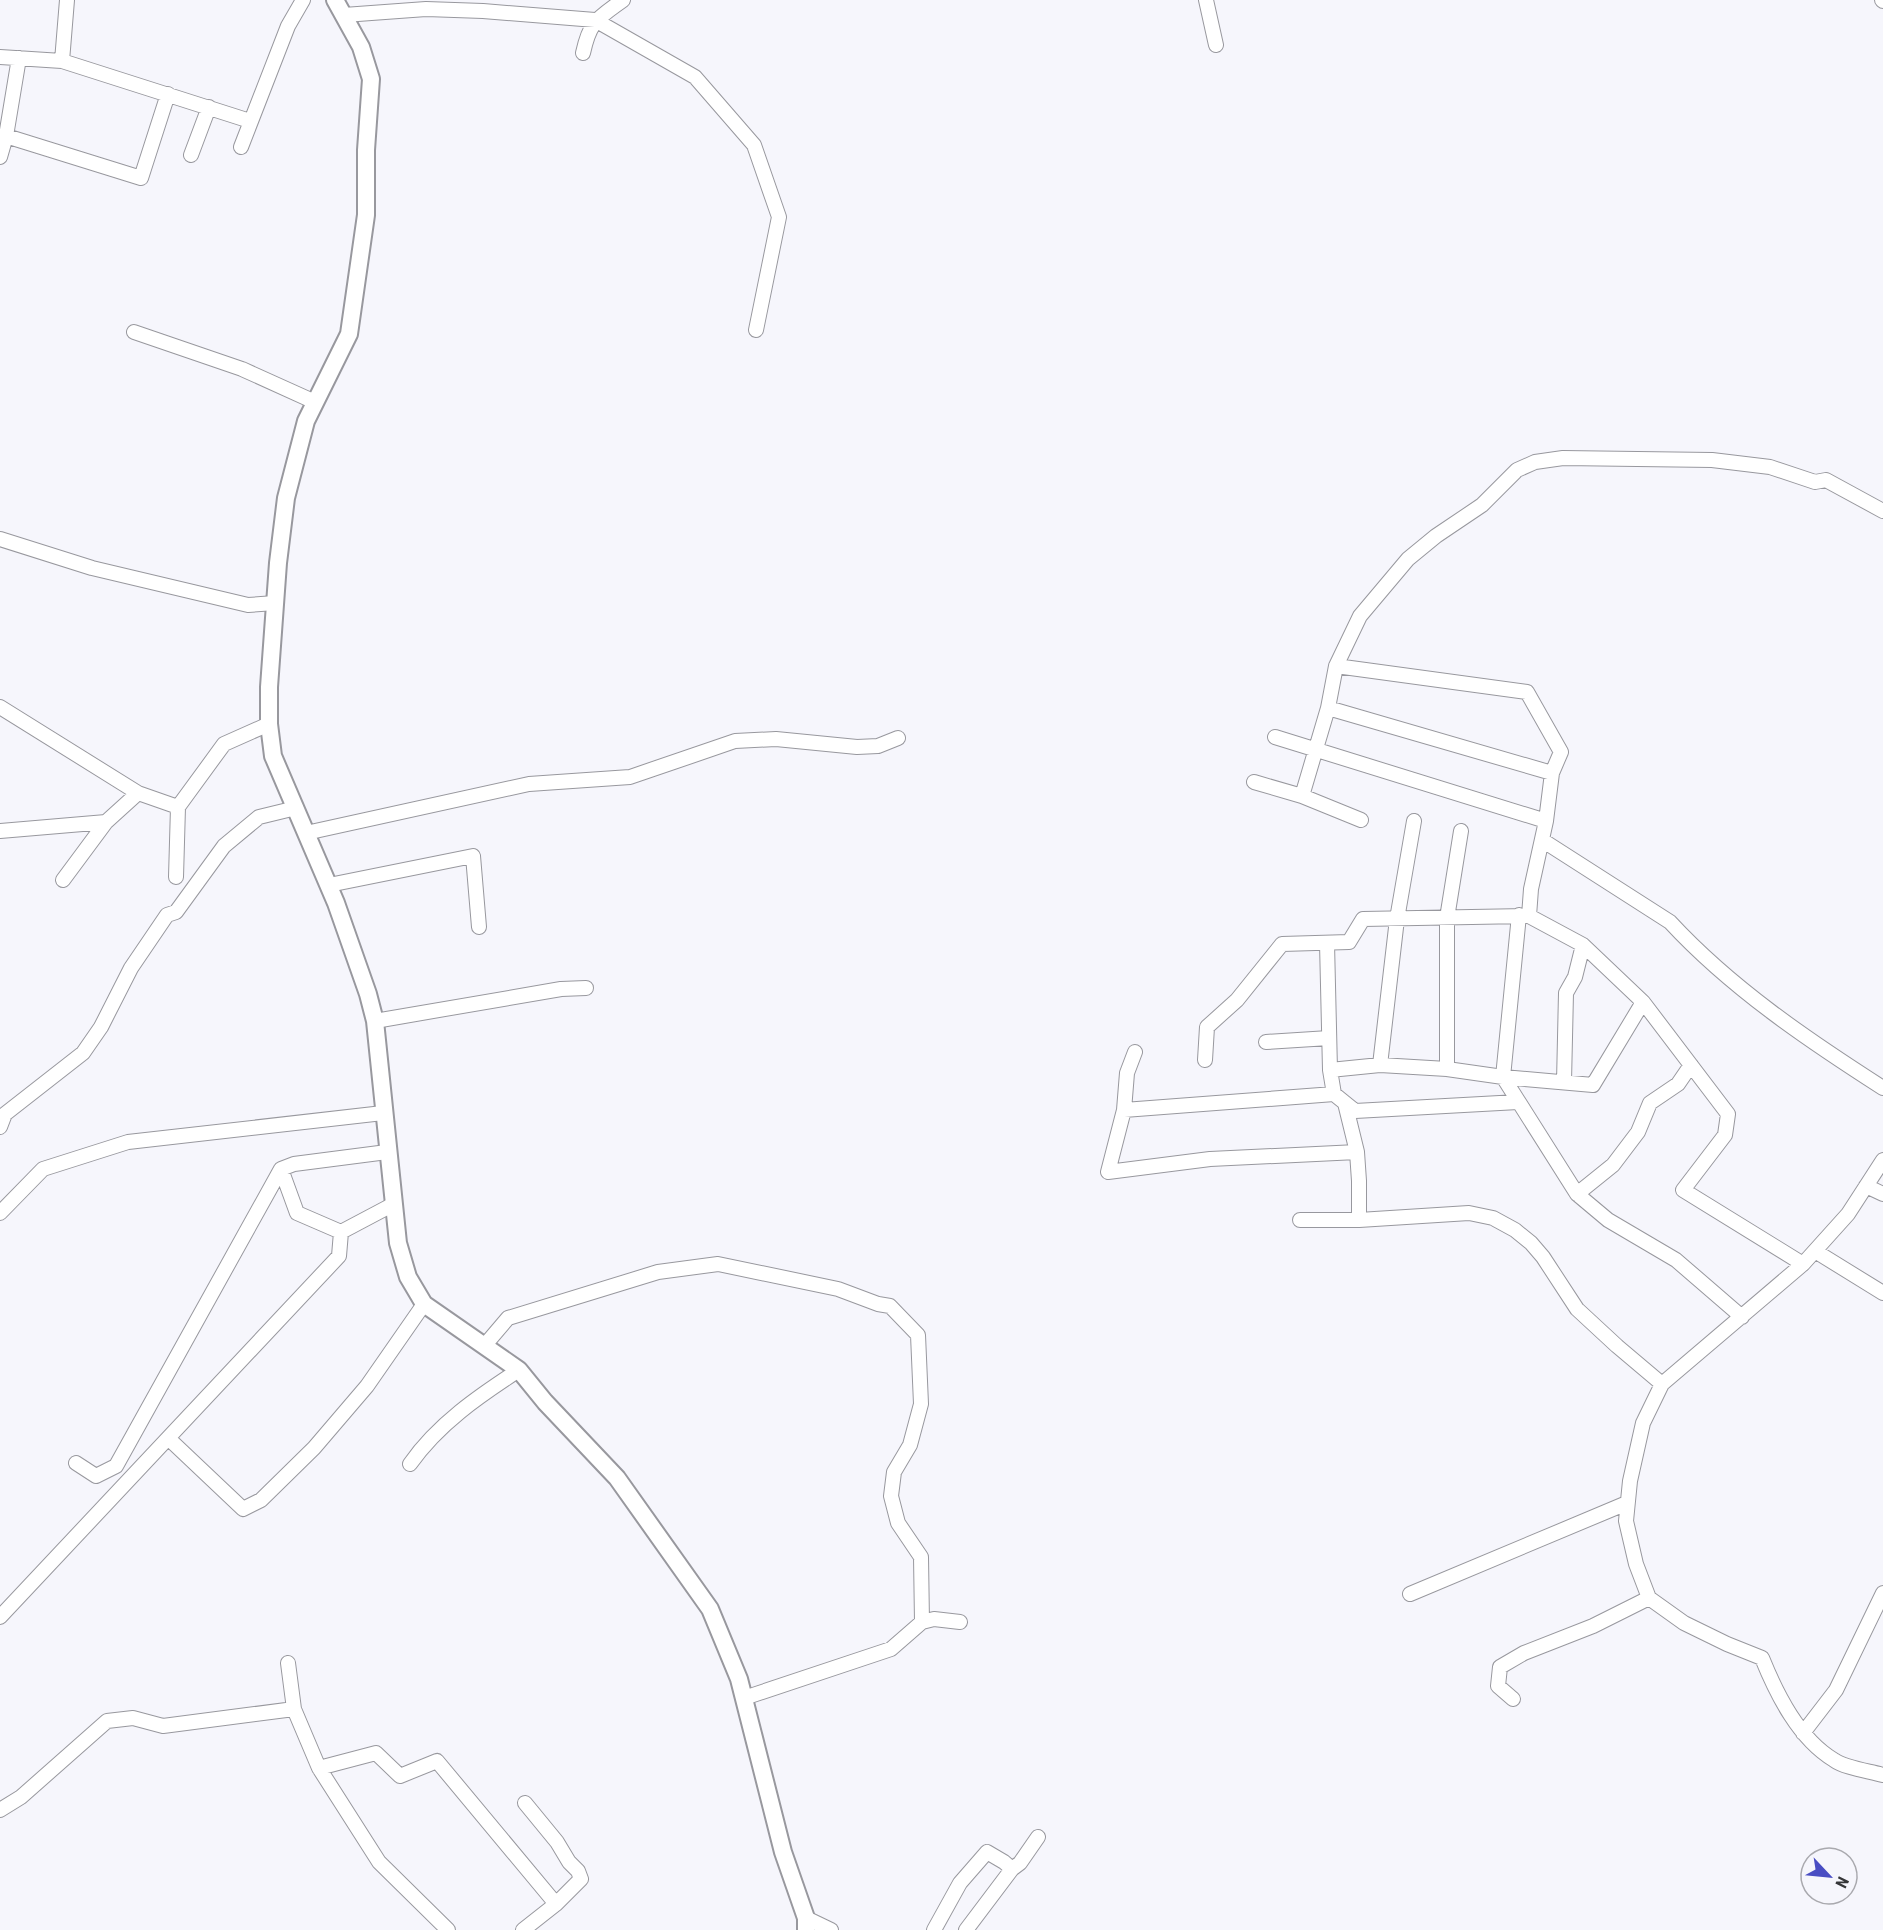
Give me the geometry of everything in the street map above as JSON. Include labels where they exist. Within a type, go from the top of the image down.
[{"type":"main road","points":[[335,0],[361,47],[371,79],[366,150],[366,215],[350,334],[306,421],[286,498],[269,687],[269,724],[273,756],[328,885],[369,994],[375,1021],[392,1205],[398,1243],[408,1277],[424,1304],[519,1370],[545,1402],[617,1478],[710,1609],[739,1679],[783,1852],[806,1924]]},
{"type":"street","points":[[62,61],[67,0]]},
{"type":"street","points":[[241,147],[288,26],[303,0]]},
{"type":"street","points":[[583,53],[587,34],[595,20],[623,0]]},
{"type":"street","points":[[1206,0],[1216,45]]},
{"type":"street","points":[[344,15],[426,9],[595,20],[695,77],[754,145],[779,217],[756,330]]},
{"type":"street","points":[[0,57],[62,61],[250,121]]},
{"type":"street","points":[[0,157],[6,136],[19,58]]},
{"type":"street","points":[[6,136],[141,178],[168,94]]},
{"type":"street","points":[[191,155],[209,107]]},
{"type":"street","points":[[134,332],[242,369],[315,402]]},
{"type":"street","points":[[1302,796],[1328,708],[1336,666],[1360,615],[1408,559],[1436,536],[1482,505],[1516,470],[1535,462],[1563,458],[1712,460],[1770,466],[1815,482],[1826,480],[1883,511]]},
{"type":"street","points":[[0,539],[92,568],[248,606],[275,603]]},
{"type":"street","points":[[1336,666],[1527,692],[1561,752],[1552,773],[1546,821],[1524,916],[1503,1077],[1577,1194],[1608,1220],[1676,1260],[1742,1317]]},
{"type":"street","points":[[0,707],[138,794],[178,807]]},
{"type":"street","points":[[1328,708],[1552,773]]},
{"type":"street","points":[[176,878],[178,807],[224,744],[269,724]]},
{"type":"street","points":[[1275,737],[1546,821]]},
{"type":"street","points":[[306,833],[529,784],[630,777],[735,741],[776,739],[857,747],[878,746],[898,738]]},
{"type":"street","points":[[1254,782],[1302,796],[1361,820]]},
{"type":"street","points":[[63,880],[106,822],[138,794]]},
{"type":"street","points":[[2,1119],[83,1053],[101,1027],[137,960],[167,915],[176,912],[224,846],[259,817],[296,808]]},
{"type":"street","points":[[1380,1065],[1397,919],[1414,821]]},
{"type":"street","points":[[0,831],[106,822]]},
{"type":"street","points":[[1447,1069],[1447,918],[1461,831]]},
{"type":"street","points":[[1542,840],[1670,922],[1727,975],[1811,1042],[1883,1088]]},
{"type":"street","points":[[328,885],[472,856],[479,927]]},
{"type":"street","points":[[1205,1060],[1207,1027],[1237,1000],[1282,944],[1349,942],[1363,919],[1524,916],[1583,945],[1643,1002],[1728,1114],[1725,1135],[1683,1190],[1803,1264]]},
{"type":"street","points":[[1327,943],[1330,1070],[1357,1152],[1359,1220]]},
{"type":"street","points":[[1564,1082],[1566,993],[1575,976],[1583,945]]},
{"type":"street","points":[[375,1021],[561,989],[586,988]]},
{"type":"street","points":[[1330,1070],[1380,1065],[1447,1069],[1503,1077],[1593,1085],[1643,1002]]},
{"type":"street","points":[[1266,1042],[1329,1038]]},
{"type":"street","points":[[1135,1052],[1127,1073],[1124,1110],[1108,1172],[1210,1159],[1357,1152]]},
{"type":"street","points":[[1577,1194],[1613,1165],[1638,1132],[1650,1103],[1678,1084],[1691,1065]]},
{"type":"street","points":[[1124,1110],[1340,1099],[1354,1111],[1518,1102]]},
{"type":"street","points":[[0,1213],[43,1168],[128,1142],[383,1113]]},
{"type":"street","points":[[76,1463],[96,1476],[116,1466],[281,1169],[294,1164],[387,1152]]},
{"type":"street","points":[[1883,1160],[1848,1214],[1803,1264],[1662,1384],[1643,1423],[1626,1503],[1626,1521],[1635,1564],[1650,1598],[1684,1623],[1762,1658],[1774,1687],[1803,1733],[1834,1761],[1883,1775]]},
{"type":"street","points":[[281,1169],[297,1213],[341,1232]]},
{"type":"street","points":[[1866,1186],[1883,1194]]},
{"type":"street","points":[[341,1232],[392,1205]]},
{"type":"street","points":[[1300,1221],[1469,1213],[1493,1218],[1508,1226],[1537,1250],[1577,1309],[1662,1384]]},
{"type":"street","points":[[0,1617],[339,1256],[341,1232]]},
{"type":"street","points":[[1815,1251],[1883,1293]]},
{"type":"street","points":[[485,1345],[508,1318],[658,1272],[718,1264],[838,1289],[878,1304],[890,1306],[918,1335],[921,1404],[910,1445],[894,1472],[891,1496],[898,1523],[921,1557],[922,1622]]},
{"type":"street","points":[[168,1438],[243,1509],[261,1500],[314,1448],[367,1386],[424,1304]]},
{"type":"street","points":[[410,1464],[424,1444],[477,1397],[519,1370]]},
{"type":"street","points":[[1410,1594],[1626,1503]]},
{"type":"street","points":[[1803,1733],[1836,1690],[1883,1593]]},
{"type":"street","points":[[1513,1699],[1498,1686],[1500,1667],[1524,1653],[1593,1626],[1650,1598]]},
{"type":"street","points":[[744,1698],[891,1649],[922,1622],[934,1619],[960,1622]]},
{"type":"street","points":[[288,1663],[294,1709],[319,1768],[378,1862],[448,1930]]},
{"type":"street","points":[[0,1810],[21,1797],[107,1721],[133,1718],[163,1726],[294,1709]]},
{"type":"street","points":[[319,1768],[376,1753],[400,1776],[437,1761],[556,1904]]},
{"type":"street","points":[[523,1930],[556,1904],[581,1879],[578,1871],[569,1862],[557,1842],[525,1803]]},
{"type":"street","points":[[966,1930],[1038,1837]]},
{"type":"street","points":[[934,1930],[960,1883],[987,1852],[1012,1869]]},
{"type":"street","points":[[806,1924],[831,1930]]}]
